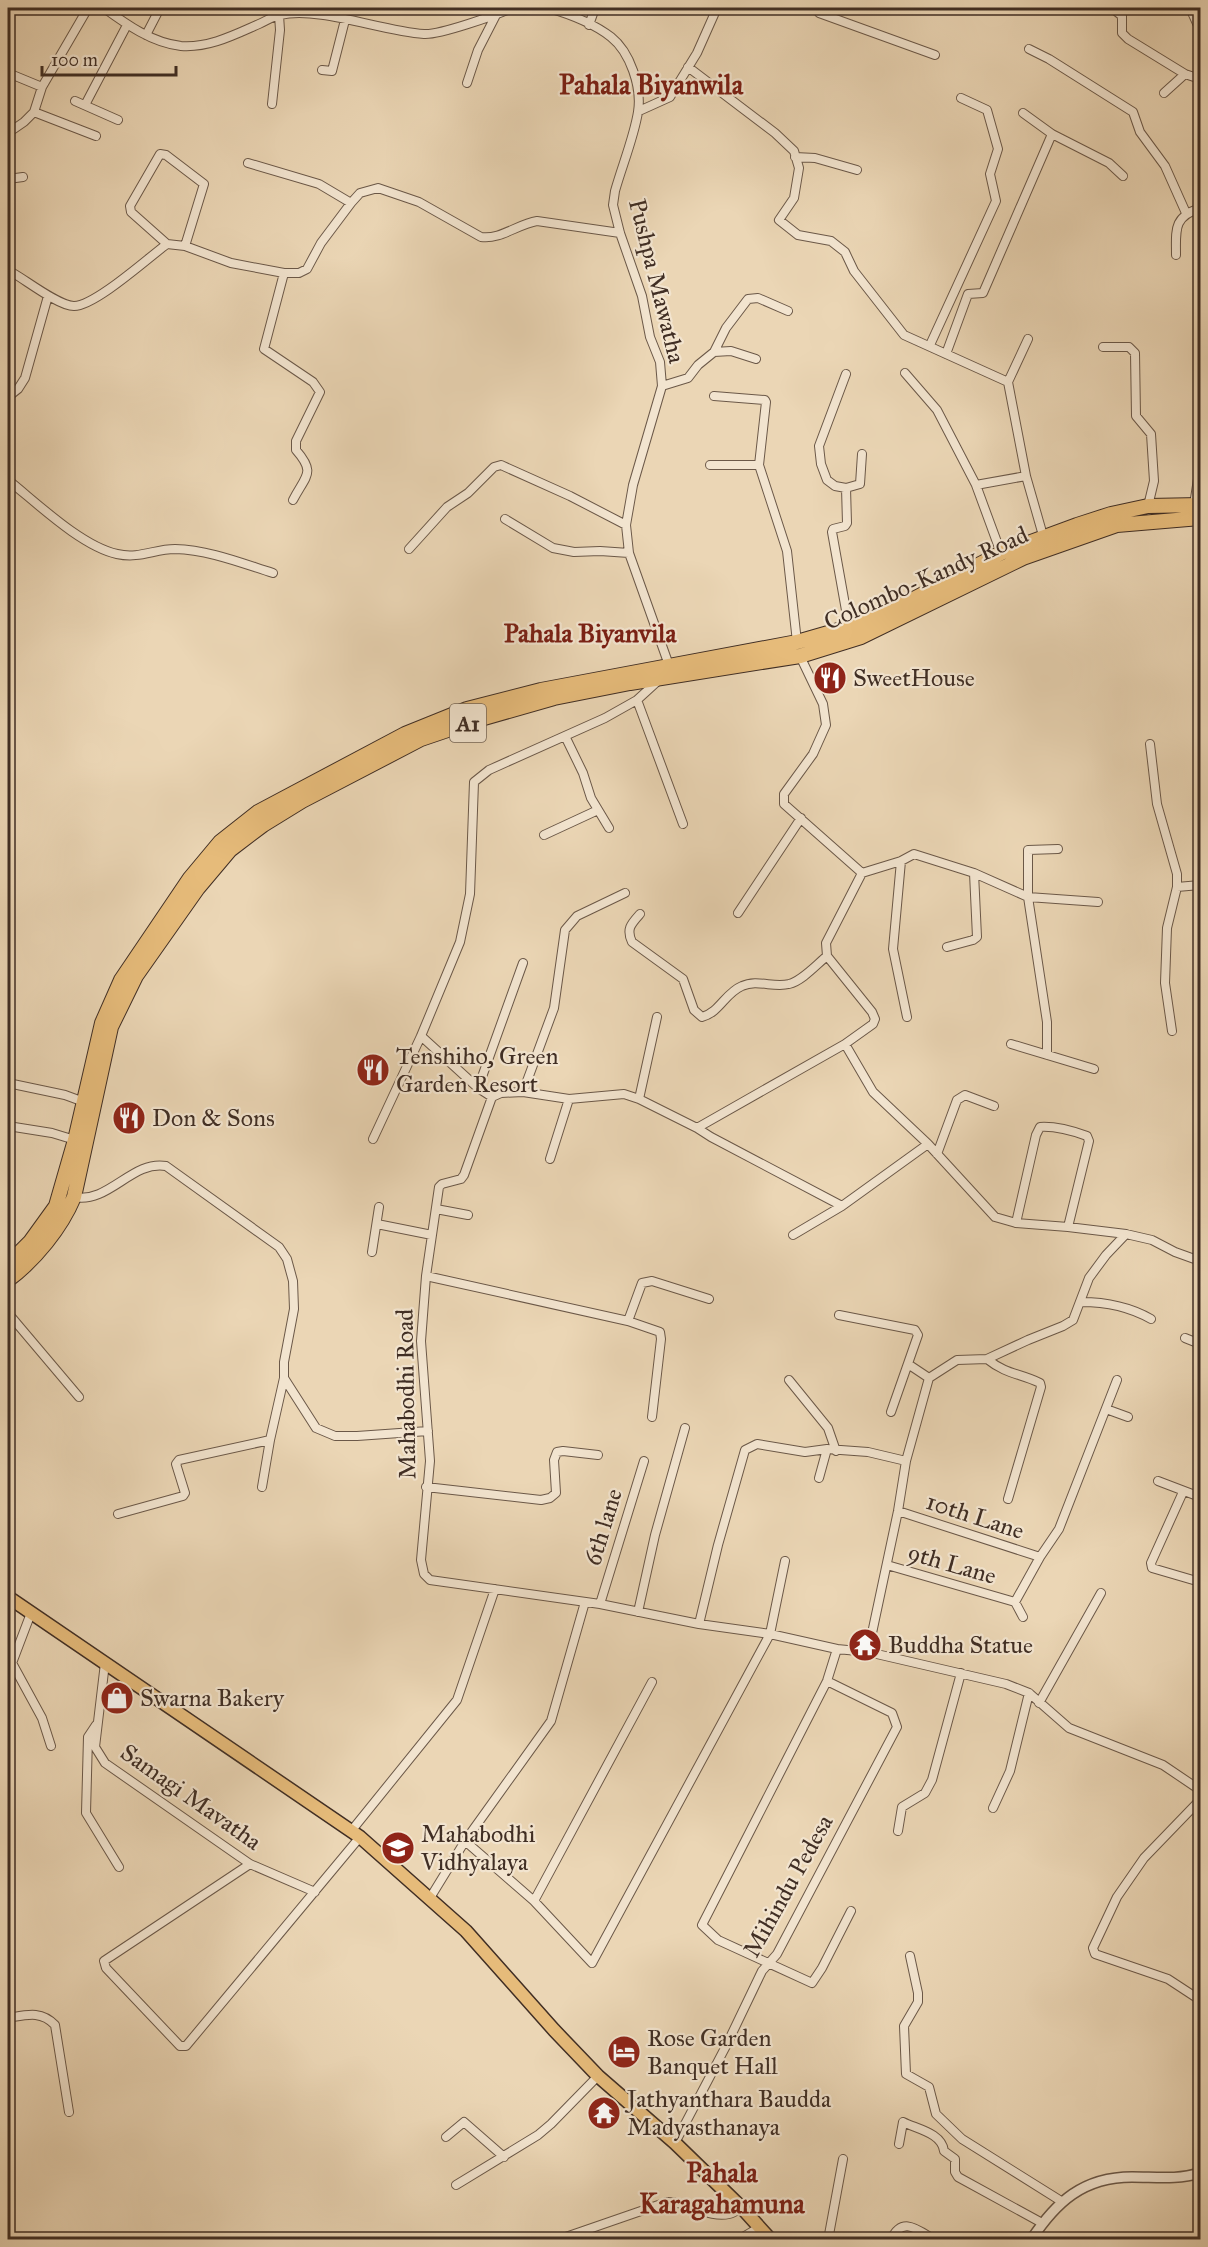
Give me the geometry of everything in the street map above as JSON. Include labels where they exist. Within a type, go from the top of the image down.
[{"type":"highway","name":"Colombo-Kandy Road","points":[[8,1264],[30,1242],[56,1206],[75,1140],[102,1023],[122,980],[190,878],[220,842],[258,812],[405,734],[467,709],[541,690],[668,672],[861,637],[1023,558],[1045,543],[1112,514],[1148,506],[1198,509]]},
{"type":"highway","name":"Colombo-Kandy Road","points":[[798,649],[887,613],[1000,553],[1116,525],[1198,509]]},
{"type":"highway","name":"Colombo-Kandy Road","points":[[8,1280],[38,1253],[69,1210],[74,1197],[111,1027],[136,976],[198,888],[230,850],[263,825],[302,801],[421,740],[477,720],[554,698],[668,672]]},
{"type":"main road","points":[[8,1597],[356,1833],[466,1931],[598,2076],[675,2143],[742,2208],[771,2240]]},
{"type":"street","points":[[8,133],[34,112],[42,87],[88,8]]},
{"type":"street","points":[[104,8],[127,25],[146,35],[179,46],[201,45],[222,40],[279,15],[307,12],[384,28],[427,34],[496,15],[512,8]]},
{"type":"street","points":[[146,35],[160,8]]},
{"type":"street","name":"Pushpa Mawatha","points":[[548,8],[570,15],[611,37],[627,56],[637,84],[639,111],[615,191],[613,205],[620,233],[642,296],[650,337],[660,362],[662,386],[633,485],[626,525],[629,553],[668,672]]},
{"type":"street","points":[[589,25],[595,8]]},
{"type":"street","points":[[639,111],[670,97],[697,53],[717,8]]},
{"type":"street","points":[[816,8],[819,13],[935,55]]},
{"type":"street","points":[[1112,8],[1122,16],[1122,33],[1128,39],[1185,74],[1200,79]]},
{"type":"street","points":[[1190,8],[1200,30]]},
{"type":"street","points":[[272,104],[280,30],[279,15]]},
{"type":"street","points":[[467,82],[478,50],[496,15]]},
{"type":"street","points":[[322,70],[332,71],[345,20]]},
{"type":"street","points":[[85,105],[127,25]]},
{"type":"street","points":[[1029,49],[1132,112],[1140,132],[1165,166],[1186,213]]},
{"type":"street","points":[[688,67],[775,133],[794,151],[799,168],[794,198],[779,220],[798,235],[831,241],[845,252],[854,271],[904,335],[1008,382]]},
{"type":"street","points":[[8,73],[42,87]]},
{"type":"street","points":[[1164,93],[1185,74]]},
{"type":"street","points":[[930,345],[996,201],[990,174],[998,149],[987,110],[962,98]]},
{"type":"street","points":[[75,101],[118,120]]},
{"type":"street","points":[[34,112],[96,136]]},
{"type":"street","points":[[1023,113],[1052,134],[1109,162],[1124,176]]},
{"type":"street","points":[[946,354],[968,294],[983,293],[1052,134]]},
{"type":"street","points":[[185,246],[204,184],[166,155],[160,154],[130,206],[130,213],[167,244],[185,246],[231,263],[284,273],[299,273],[307,269],[321,243],[351,203],[360,193],[378,188],[419,202],[481,237],[489,238],[537,221],[620,233]]},
{"type":"street","points":[[795,156],[815,158],[857,170]]},
{"type":"street","points":[[248,163],[319,183],[351,203]]},
{"type":"street","points":[[8,179],[23,177]]},
{"type":"street","points":[[1176,255],[1176,228],[1186,213],[1200,208]]},
{"type":"street","points":[[8,272],[48,296],[74,306],[92,302],[167,244]]},
{"type":"street","points":[[284,273],[264,349],[313,382],[320,392],[296,441],[296,450],[308,464],[309,470],[293,500]]},
{"type":"street","points":[[8,397],[18,389],[25,378],[48,296]]},
{"type":"street","points":[[662,386],[688,378],[698,365],[714,352],[726,328],[748,299],[758,298],[788,311]]},
{"type":"street","points":[[1028,339],[1008,382],[1026,476],[1045,543]]},
{"type":"street","points":[[1103,347],[1129,347],[1135,353],[1136,416],[1151,434],[1154,481],[1148,506]]},
{"type":"street","points":[[714,352],[731,351],[756,359]]},
{"type":"street","points":[[905,373],[937,410],[976,485],[1000,553]]},
{"type":"street","points":[[846,374],[819,446],[821,464],[827,480],[835,486],[846,488],[860,484],[862,454]]},
{"type":"street","points":[[714,396],[765,400],[766,402],[759,465],[787,551],[798,649],[823,704],[826,725],[813,753],[784,794],[784,804],[862,873]]},
{"type":"street","points":[[410,549],[447,507],[468,493],[494,467],[501,465],[570,496],[626,525]]},
{"type":"street","points":[[710,465],[759,465]]},
{"type":"street","points":[[1198,509],[1200,466]]},
{"type":"street","points":[[976,485],[1026,476]]},
{"type":"street","points":[[8,480],[83,539],[116,554],[140,556],[172,549],[198,550],[273,573]]},
{"type":"street","points":[[846,488],[847,523],[845,526],[833,529],[832,532],[849,627]]},
{"type":"street","points":[[506,519],[553,548],[574,552],[600,550],[629,553]]},
{"type":"street","points":[[373,1139],[422,1036],[460,942],[470,894],[474,782],[489,770],[637,700],[668,672]]},
{"type":"street","points":[[637,700],[683,824]]},
{"type":"street","points":[[565,736],[598,810],[609,828]]},
{"type":"street","points":[[1150,744],[1157,804],[1177,874],[1177,887],[1167,928],[1165,983],[1172,1031]]},
{"type":"street","points":[[544,835],[598,810]]},
{"type":"street","points":[[738,913],[801,818]]},
{"type":"street","points":[[1047,1055],[1047,1022],[1028,897],[1028,850],[1058,849]]},
{"type":"street","points":[[696,1128],[845,1044],[873,1024],[875,1019],[872,1012],[827,956],[826,943],[862,873],[901,861],[914,854],[974,873],[1028,897],[1098,902]]},
{"type":"street","points":[[901,861],[893,949],[907,1017]]},
{"type":"street","points":[[947,947],[977,937],[974,873]]},
{"type":"street","points":[[1177,887],[1200,885]]},
{"type":"street","points":[[524,1092],[554,1008],[566,930],[577,916],[625,892]]},
{"type":"street","points":[[640,914],[628,927],[628,934],[632,942],[683,980],[694,1010],[702,1017],[712,1015],[742,986],[758,983],[792,984],[827,956]]},
{"type":"street","points":[[478,1088],[523,963]]},
{"type":"street","points":[[639,1099],[657,1017]]},
{"type":"street","points":[[422,1036],[478,1088],[492,1097],[501,1093],[524,1092],[569,1099],[624,1094],[639,1099],[696,1128],[842,1206]]},
{"type":"street","points":[[845,1044],[873,1092],[928,1144],[995,1217],[1016,1223],[1126,1234],[1152,1240],[1200,1261]]},
{"type":"street","points":[[1011,1044],[1094,1069]]},
{"type":"street","points":[[8,1083],[65,1095],[84,1102]]},
{"type":"street","points":[[937,1155],[957,1100],[961,1096],[965,1095],[994,1107]]},
{"type":"street","name":"Mahabodhi Road","points":[[492,1097],[464,1175],[461,1179],[441,1185],[426,1276],[420,1341],[430,1461],[421,1560],[423,1575],[430,1580],[600,1604],[770,1634],[837,1649],[868,1652],[1006,1684],[1029,1693]]},
{"type":"street","points":[[550,1158],[569,1099]]},
{"type":"street","points":[[8,1126],[52,1132],[75,1140]]},
{"type":"street","points":[[1016,1223],[1036,1135],[1040,1127],[1048,1127],[1087,1136],[1089,1141],[1068,1227]]},
{"type":"street","points":[[793,1235],[842,1206],[928,1144]]},
{"type":"street","points":[[74,1197],[86,1199],[98,1196],[147,1167],[166,1166],[279,1247],[286,1259],[293,1281],[294,1309],[284,1362],[284,1378],[262,1487]]},
{"type":"street","points":[[372,1252],[379,1207]]},
{"type":"street","points":[[436,1209],[468,1215]]},
{"type":"street","points":[[376,1224],[432,1235]]},
{"type":"street","points":[[868,1652],[898,1511],[906,1461],[929,1378],[957,1360],[987,1359],[1073,1320],[1082,1302],[1089,1278],[1126,1234]]},
{"type":"street","points":[[426,1276],[628,1321],[660,1332],[662,1340],[652,1417]]},
{"type":"street","points":[[628,1321],[642,1283],[646,1281],[709,1299]]},
{"type":"street","points":[[1082,1302],[1098,1302],[1136,1310],[1151,1319]]},
{"type":"street","points":[[8,1313],[79,1397]]},
{"type":"street","points":[[839,1315],[915,1330],[918,1335],[891,1412]]},
{"type":"street","points":[[1185,1338],[1200,1344]]},
{"type":"street","points":[[987,1359],[1015,1375],[1040,1383],[1041,1387],[1008,1499]]},
{"type":"street","points":[[908,1364],[929,1378]]},
{"type":"street","points":[[284,1378],[316,1428],[336,1436],[428,1431]]},
{"type":"street","points":[[789,1380],[828,1428],[836,1451]]},
{"type":"street","points":[[1023,1617],[1015,1602],[1040,1557],[1059,1529],[1117,1380]]},
{"type":"street","points":[[1106,1409],[1128,1417]]},
{"type":"street","points":[[638,1612],[655,1534],[685,1428]]},
{"type":"street","points":[[118,1514],[183,1496],[185,1493],[176,1464],[179,1460],[270,1440]]},
{"type":"street","points":[[699,1623],[745,1450],[757,1444],[805,1452],[826,1449],[868,1452],[906,1461]]},
{"type":"street","points":[[819,1478],[826,1449]]},
{"type":"street","points":[[426,1486],[541,1500],[550,1498],[556,1493],[554,1460],[557,1452],[598,1455]]},
{"type":"street","name":"6th lane","points":[[600,1604],[644,1461]]},
{"type":"street","points":[[1158,1481],[1200,1497]]},
{"type":"street","points":[[1183,1492],[1151,1563],[1152,1568],[1200,1582]]},
{"type":"street","name":"10th Lane","points":[[898,1511],[1040,1557]]},
{"type":"street","points":[[465,1841],[534,1901],[592,1963],[770,1634],[785,1561]]},
{"type":"street","name":"9th Lane","points":[[887,1565],[1015,1602]]},
{"type":"street","points":[[250,1864],[104,1961],[106,1968],[180,2046],[186,2046],[315,1892],[356,1833],[457,1700],[495,1589]]},
{"type":"street","points":[[1039,1703],[1101,1593]]},
{"type":"street","points":[[430,1898],[465,1841],[551,1721],[585,1602]]},
{"type":"street","points":[[31,1613],[12,1663],[42,1718],[51,1746]]},
{"type":"street","points":[[837,1649],[827,1681],[702,1925],[718,1940],[812,1983],[851,1911]]},
{"type":"street","name":"Samagi Mavatha","points":[[105,1663],[95,1747],[105,1763],[250,1864],[315,1892]]},
{"type":"street","points":[[898,1831],[902,1807],[925,1793],[932,1780],[961,1673]]},
{"type":"street","name":"Mihindu Pedesa","points":[[675,2143],[762,1971],[777,1954],[897,1726],[892,1713],[827,1681]]},
{"type":"street","points":[[534,1901],[652,1682]]},
{"type":"street","points":[[1029,1693],[1069,1728],[1163,1765],[1200,1790]]},
{"type":"street","points":[[993,1808],[1010,1771],[1029,1693]]},
{"type":"street","points":[[96,1725],[87,1737],[86,1813],[119,1867]]},
{"type":"street","points":[[1200,1800],[1144,1858],[1117,1897],[1095,1942],[1093,1952],[1168,1979],[1200,2000]]},
{"type":"street","points":[[910,1956],[918,2002],[904,2026],[906,2074],[929,2086],[936,2114],[962,2139],[1061,2201]]},
{"type":"street","points":[[8,2018],[37,2014],[48,2017],[55,2025],[69,2112]]},
{"type":"street","points":[[456,2185],[504,2157],[551,2124],[598,2076]]},
{"type":"street","points":[[447,2137],[464,2122],[504,2157]]},
{"type":"street","points":[[899,2144],[903,2122],[939,2137],[944,2144],[944,2151],[955,2159],[955,2172],[958,2177],[1042,2223]]},
{"type":"street","points":[[828,2240],[843,2159]]},
{"type":"street","points":[[1030,2240],[1061,2201],[1101,2180],[1130,2177],[1170,2179],[1200,2173]]},
{"type":"street","points":[[557,2240],[668,2202],[677,2202],[706,2212],[727,2215],[742,2208]]},
{"type":"street","points":[[891,2240],[897,2229],[903,2225],[911,2226],[935,2240]]},
{"type":"street","points":[[738,2240],[760,2227]]},
{"type":"place","name":"SweetHouse","points":[[830,678]]},
{"type":"place","name":"Tenshiho, Green Garden Resort","points":[[373,1070]]},
{"type":"place","name":"Don & Sons","points":[[129,1118]]},
{"type":"place","name":"Buddha Statue","points":[[865,1645]]},
{"type":"place","name":"Swarna Bakery","points":[[117,1698]]},
{"type":"place","name":"Mahabodhi Vidhyalaya","points":[[398,1848]]},
{"type":"place","name":"Rose Garden Banquet Hall","points":[[624,2052]]},
{"type":"place","name":"Jathyanthara Baudda Madyasthanaya","points":[[604,2113]]},
{"type":"district","name":"Pahala Biyanwila","points":[[651,84]]},
{"type":"district","name":"Pahala Biyanvila","points":[[590,633]]},
{"type":"district","name":"Pahala Karagahamuna","points":[[722,2188]]}]
